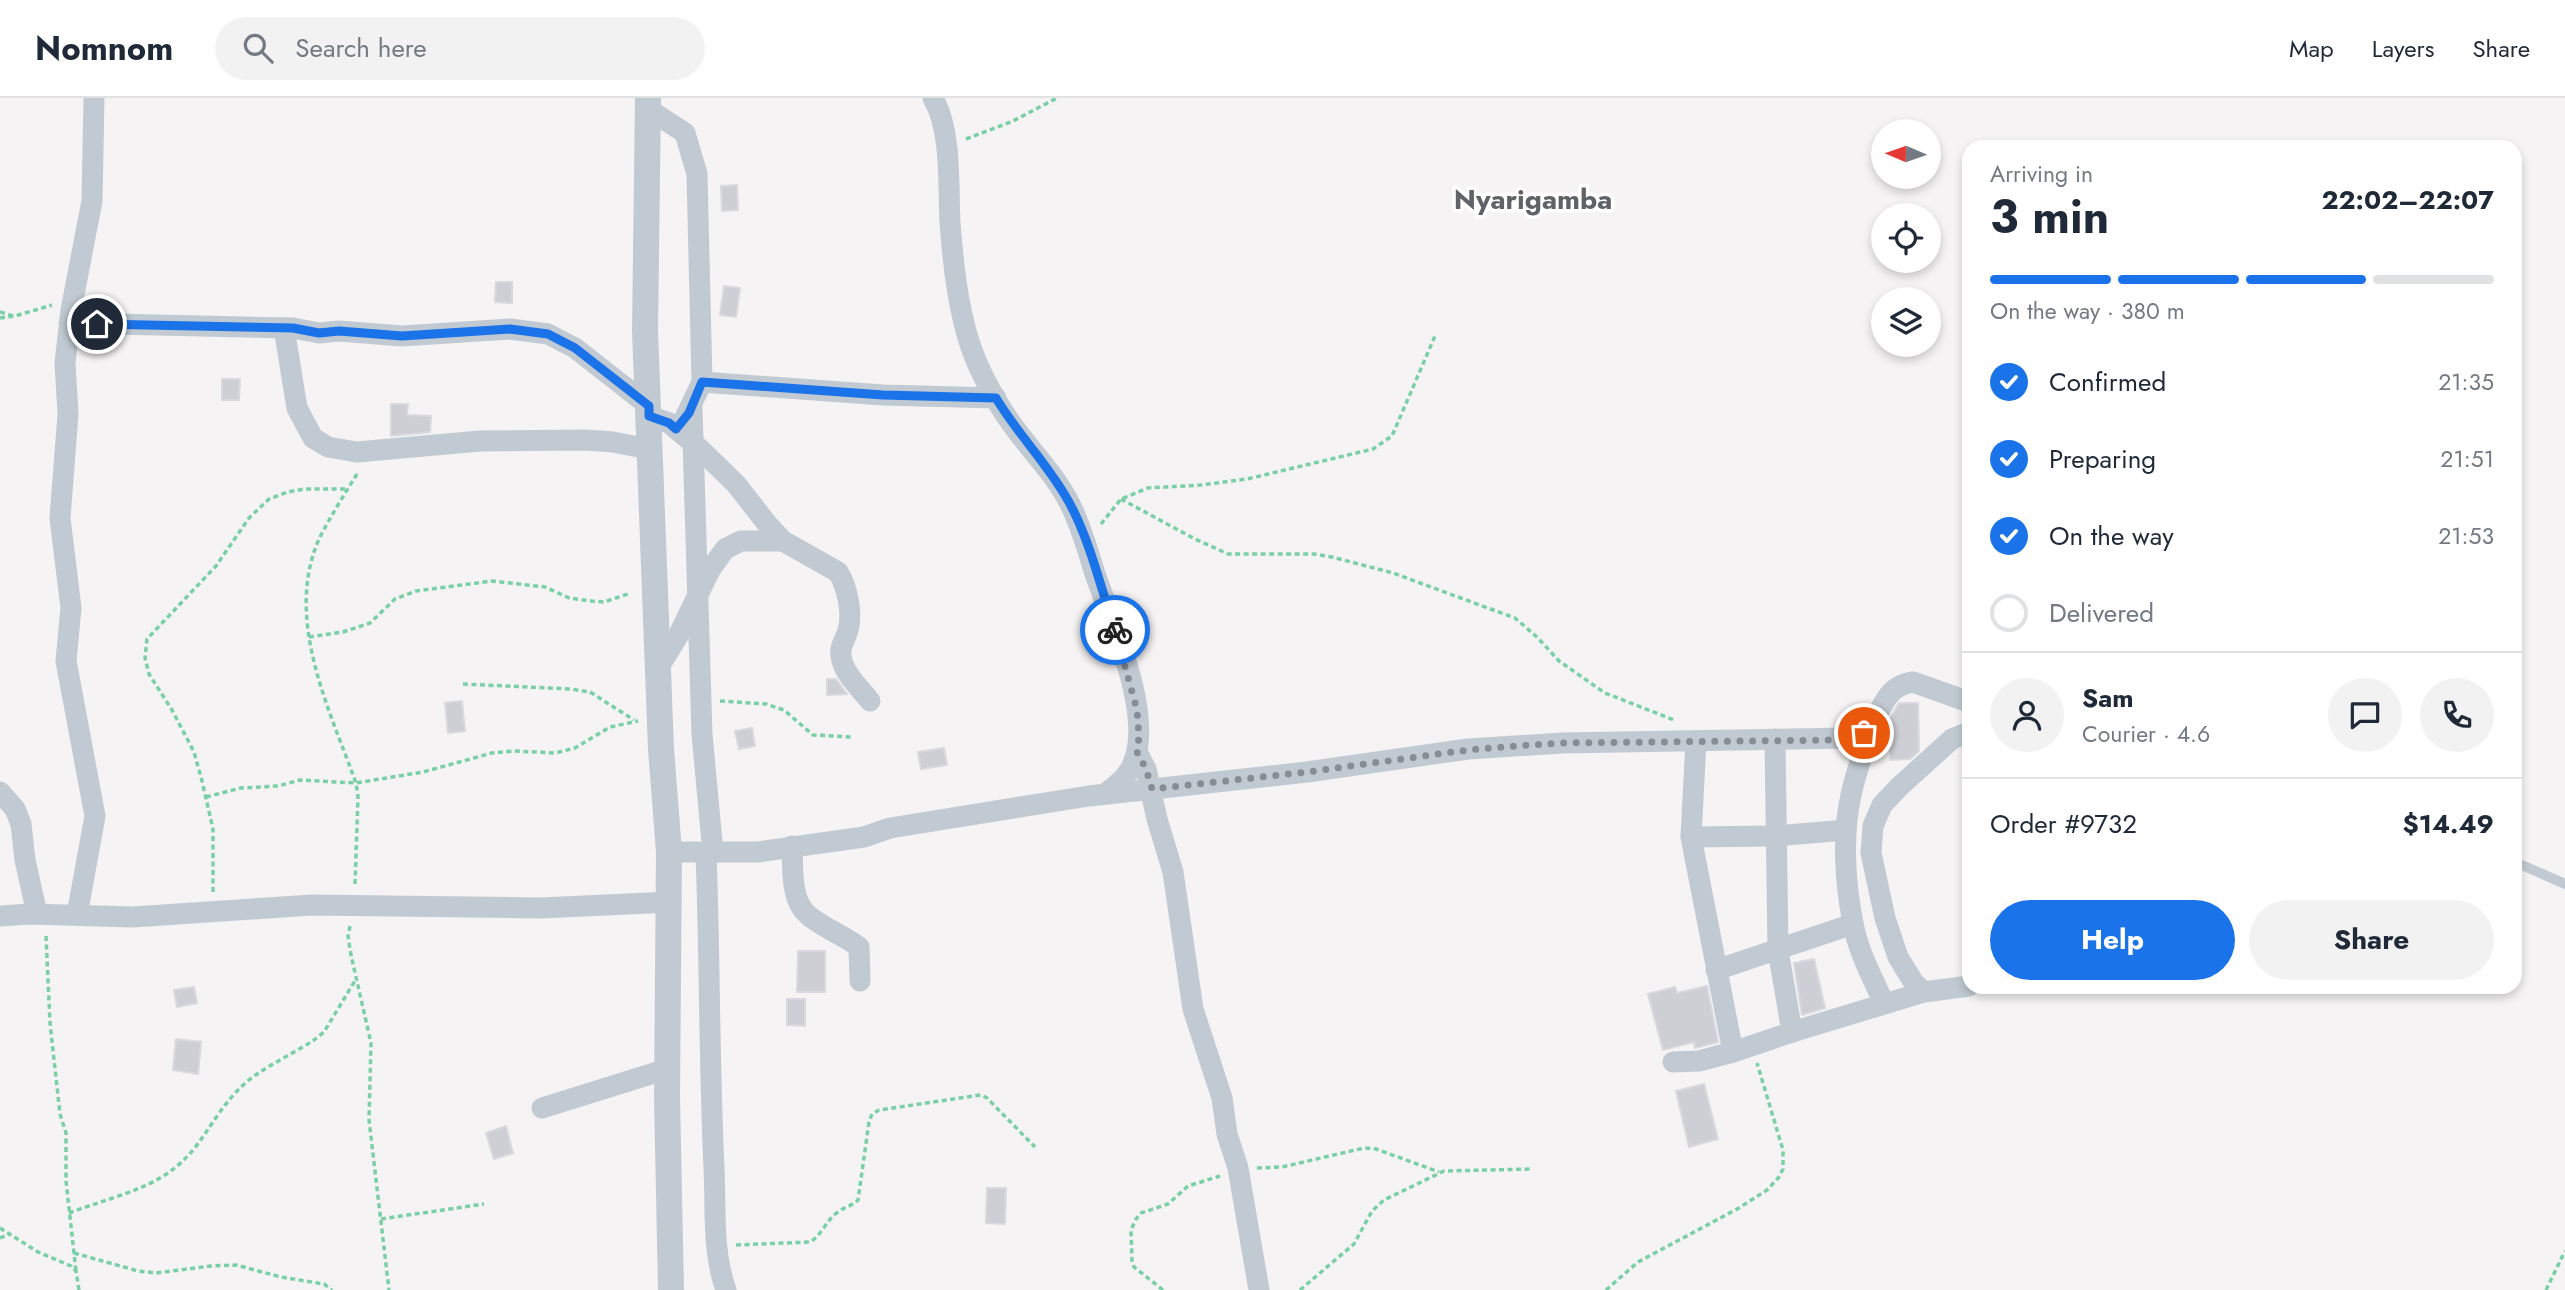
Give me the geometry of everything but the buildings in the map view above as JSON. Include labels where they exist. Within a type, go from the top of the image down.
[{"type":"street","points":[[77,915],[95,816],[66,654],[71,608],[61,518],[68,425],[65,375],[69,323],[92,201],[94,98]]},
{"type":"street","points":[[933,98],[942,120],[955,273],[965,325],[982,375],[1011,423],[1049,471],[1070,504],[1132,684],[1139,737],[1137,752],[1131,770],[1105,794]]},
{"type":"street","points":[[648,103],[685,133],[696,174],[702,382],[684,436],[698,592],[709,853],[710,1083],[717,1246],[726,1290]]},
{"type":"street","points":[[648,103],[645,331],[659,667],[648,720],[669,852],[667,1069],[671,1290]]},
{"type":"street","points":[[69,323],[284,328],[319,333],[339,331],[402,336],[510,329],[548,334],[575,348],[649,411],[684,436],[736,484],[783,541],[838,572],[843,580],[850,627],[841,649],[841,657],[844,667],[870,701]]},
{"type":"street","points":[[284,328],[297,408],[308,432],[320,444],[328,447],[349,451],[480,441],[586,440],[649,449]]},
{"type":"street","points":[[702,382],[883,395],[996,398]]},
{"type":"street","points":[[659,667],[678,636],[698,592],[725,549],[741,541],[783,541]]},
{"type":"street","points":[[1884,1003],[1853,924],[1846,830],[1851,794],[1873,724],[1893,690],[1913,682],[1962,700]]},
{"type":"street","points":[[669,852],[758,852],[864,837],[890,828],[1105,794],[1307,772],[1468,750],[1562,743],[1849,738],[1864,733],[1873,724]]},
{"type":"street","points":[[1924,992],[1914,983],[1898,957],[1885,918],[1871,853],[1872,826],[1882,805],[1952,738],[1962,734]]},
{"type":"street","points":[[1775,739],[1778,950],[1792,1032]]},
{"type":"street","points":[[1694,741],[1691,837],[1716,970],[1742,1048]]},
{"type":"street","points":[[1137,752],[1146,769],[1173,872],[1193,1009],[1222,1098],[1259,1290]]},
{"type":"street","points":[[0,792],[15,809],[21,824],[25,860],[42,914]]},
{"type":"street","points":[[1691,837],[1776,836],[1846,830]]},
{"type":"street","points":[[792,846],[797,897],[807,915],[844,935],[859,947],[860,981]]},
{"type":"street","points":[[0,916],[42,914],[132,917],[355,904],[530,908],[670,902]]},
{"type":"street","points":[[1716,970],[1853,924]]},
{"type":"street","points":[[1673,1062],[1699,1061],[1884,1003],[1924,992],[1962,987]]},
{"type":"street","points":[[542,1108],[667,1069]]},
{"type":"lane","points":[[2522,865],[2565,884]]},
{"type":"path","points":[[947,157],[966,139],[1011,122],[1057,98]]},
{"type":"path","points":[[0,318],[58,304]]},
{"type":"path","points":[[0,312],[15,316]]},
{"type":"path","points":[[1088,551],[1098,528],[1121,499],[1148,488],[1247,479],[1373,449],[1392,436],[1435,336]]},
{"type":"path","points":[[370,450],[319,540],[310,568],[306,618],[321,688],[356,783],[358,797],[355,904],[348,936],[370,1043],[369,1120],[388,1290]]},
{"type":"path","points":[[214,912],[213,829],[206,797],[194,752],[149,674],[145,658],[147,639],[216,566],[249,518],[269,499],[304,489],[348,489]]},
{"type":"path","points":[[1121,499],[1228,554],[1314,554],[1332,557],[1393,573],[1516,618],[1570,670],[1605,693],[1680,723],[1694,741]]},
{"type":"path","points":[[309,638],[370,624],[395,599],[416,591],[502,581],[545,587],[569,598],[604,602],[655,583]]},
{"type":"path","points":[[463,684],[590,692],[648,720]]},
{"type":"path","points":[[701,703],[728,700],[766,704],[784,710],[813,735],[853,737]]},
{"type":"path","points":[[206,797],[241,788],[278,786],[300,780],[356,783],[423,772],[492,753],[555,753],[575,748],[610,727],[648,720]]},
{"type":"path","points":[[42,914],[50,1023],[60,1114],[66,1133],[66,1181],[79,1290]]},
{"type":"path","points":[[69,1213],[159,1180],[181,1163],[198,1146],[218,1114],[239,1088],[324,1032],[356,979]]},
{"type":"path","points":[[1606,1290],[1638,1262],[1740,1208],[1768,1190],[1779,1177],[1783,1169],[1783,1150],[1742,1048]]},
{"type":"path","points":[[717,1246],[806,1244],[816,1239],[838,1212],[858,1200],[869,1122],[872,1114],[878,1110],[981,1095],[1035,1147]]},
{"type":"path","points":[[1163,1290],[1134,1267],[1131,1230],[1141,1213],[1168,1204],[1188,1186],[1238,1170],[1282,1167],[1364,1148],[1376,1149],[1441,1172]]},
{"type":"path","points":[[1300,1290],[1354,1244],[1372,1212],[1384,1200],[1441,1172],[1532,1170]]},
{"type":"path","points":[[381,1219],[484,1204]]},
{"type":"path","points":[[0,1227],[38,1252],[71,1266],[76,1271]]},
{"type":"path","points":[[0,1238],[10,1234]]},
{"type":"path","points":[[2546,1290],[2565,1251]]},
{"type":"path","points":[[74,1253],[138,1271],[156,1273],[236,1265],[281,1278],[324,1284],[332,1290]]},
{"type":"way so far","points":[[1115,630],[1137,710],[1137,752],[1152,789],[1307,772],[1468,750],[1562,743],[1838,740],[1864,733]]},
{"type":"district","name":"Nyarigamba","points":[[1533,199]]},
{"type":"route","points":[[97,324],[293,328],[319,333],[339,331],[402,336],[480,330],[529,330],[548,334],[575,348],[649,406],[649,416],[669,423],[676,429],[689,413],[702,382],[883,395],[996,398],[1070,504],[1115,630]]}]
